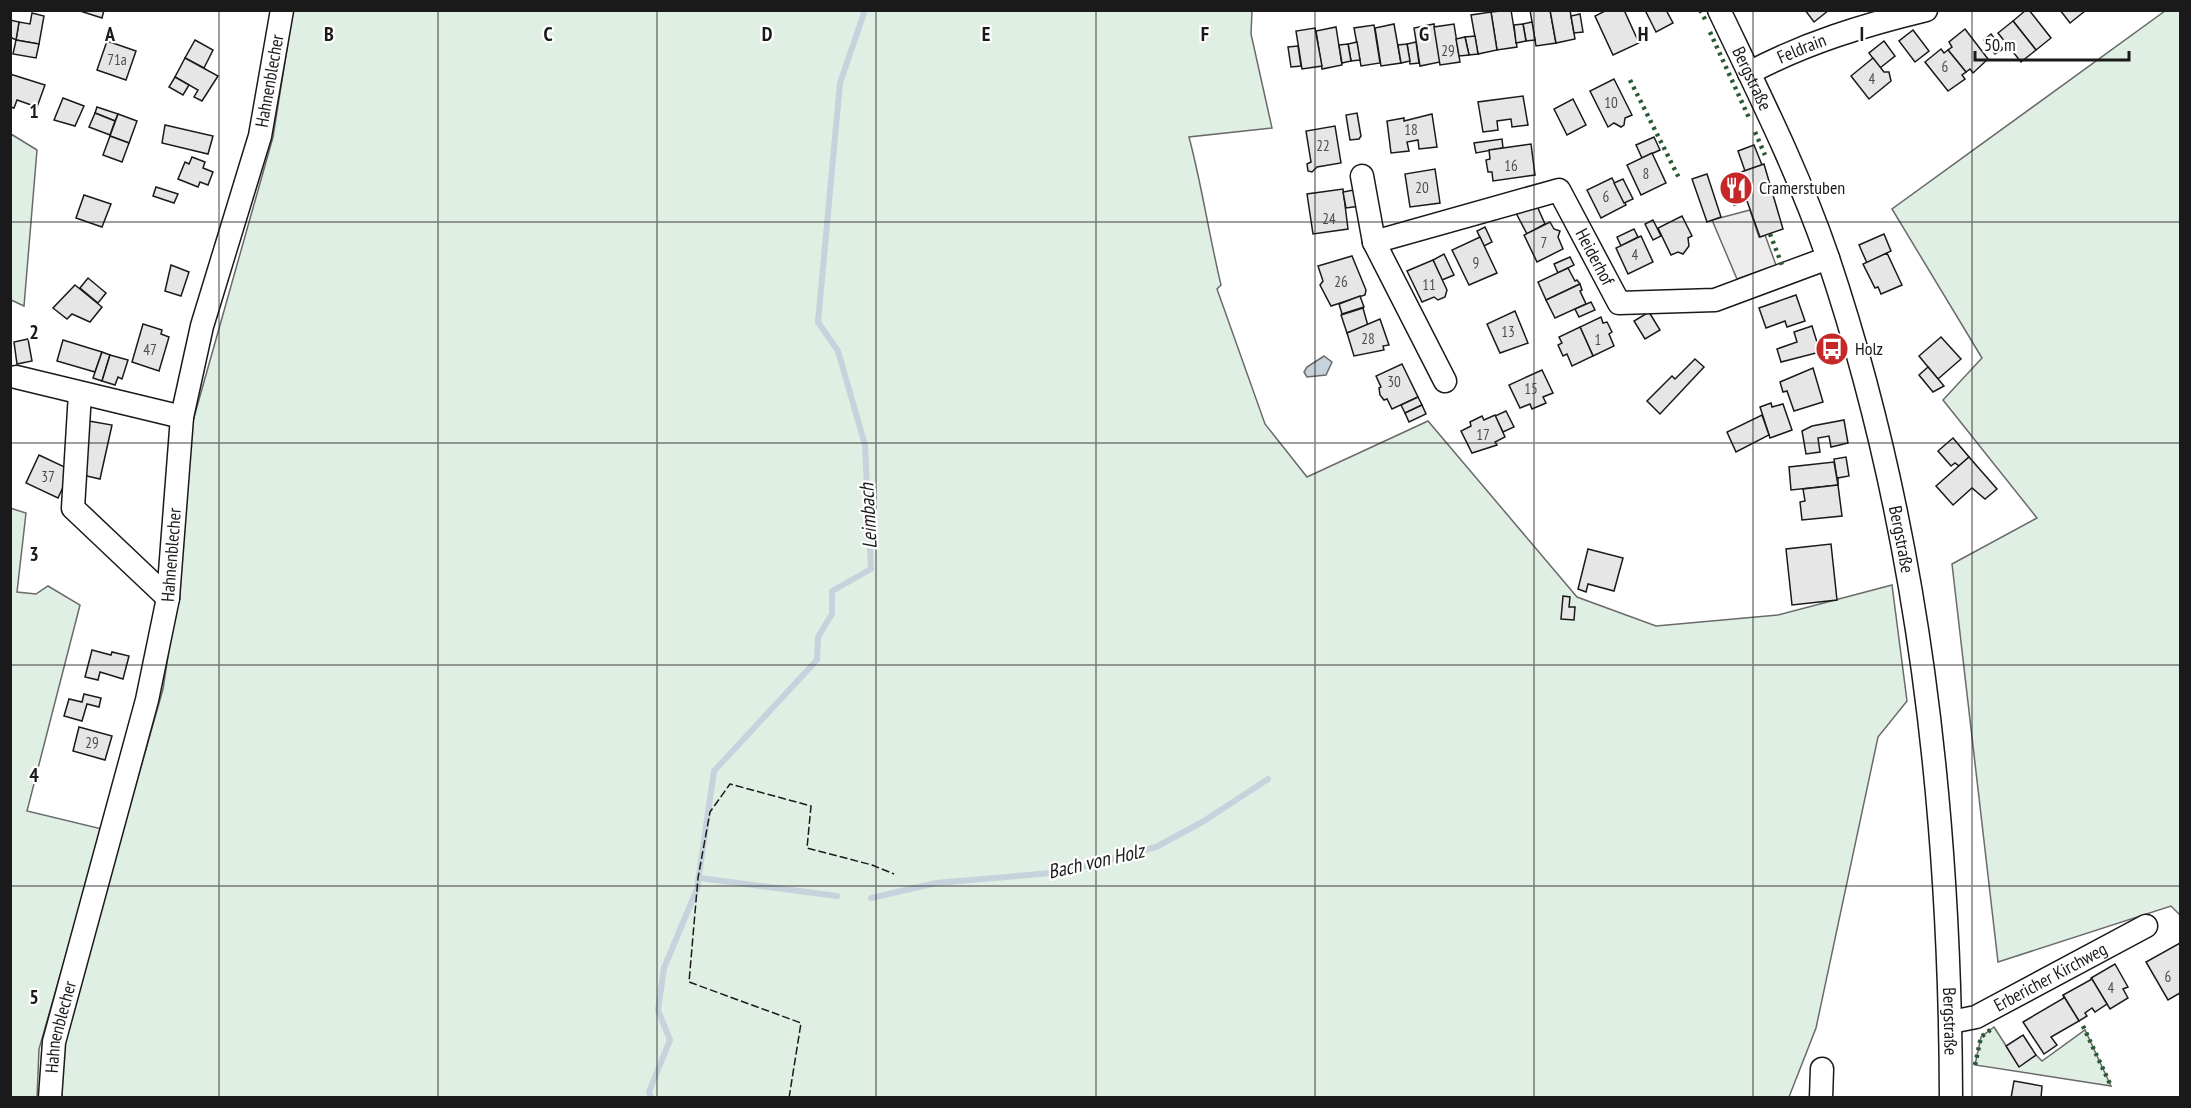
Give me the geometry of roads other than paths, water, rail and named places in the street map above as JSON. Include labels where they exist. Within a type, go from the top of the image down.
[{"type":"street","name":"Hahnenblecher","points":[[50,1098],[54,1042],[147,700],[168,598],[183,417],[202,326],[260,136],[282,10]]},
{"type":"street","name":"Bergstraße","points":[[1719,10],[1777,129],[1828,258],[1870,400],[1909,574],[1927,689],[1940,818],[1947,906],[1951,1098]]},
{"type":"street","name":"Feldrain","points":[[1749,72],[1778,58],[1856,28],[1926,10]]},
{"type":"street","points":[[1362,176],[1374,242],[1445,381]]},
{"type":"street","name":"Heiderhof","points":[[1374,242],[1559,190],[1618,303],[1715,300],[1828,258]]},
{"type":"street","points":[[16,377],[183,417]]},
{"type":"street","points":[[80,393],[73,508],[168,598]]},
{"type":"street","name":"Erbericher Kirchweg","points":[[1951,1022],[1976,1017],[2146,926]]},
{"type":"street","points":[[1821,1098],[1822,1070]]},
{"type":"waterway","name":"Leimbach","points":[[651,1098],[649,1092],[670,1040],[658,1010],[664,968],[697,889],[714,771],[817,660],[818,637],[832,614],[832,591],[871,569],[865,445],[838,351],[818,322],[840,83],[865,10]]},
{"type":"waterway","name":"Bach von Holz","points":[[871,898],[936,883],[1063,872],[1156,847],[1204,821],[1268,779]]},
{"type":"waterway","name":"Bach von Holz","points":[[700,878],[837,896]]},
{"type":"place","name":"Cramerstuben","points":[[1736,188]]},
{"type":"place","name":"Holz","points":[[1832,349]]}]
